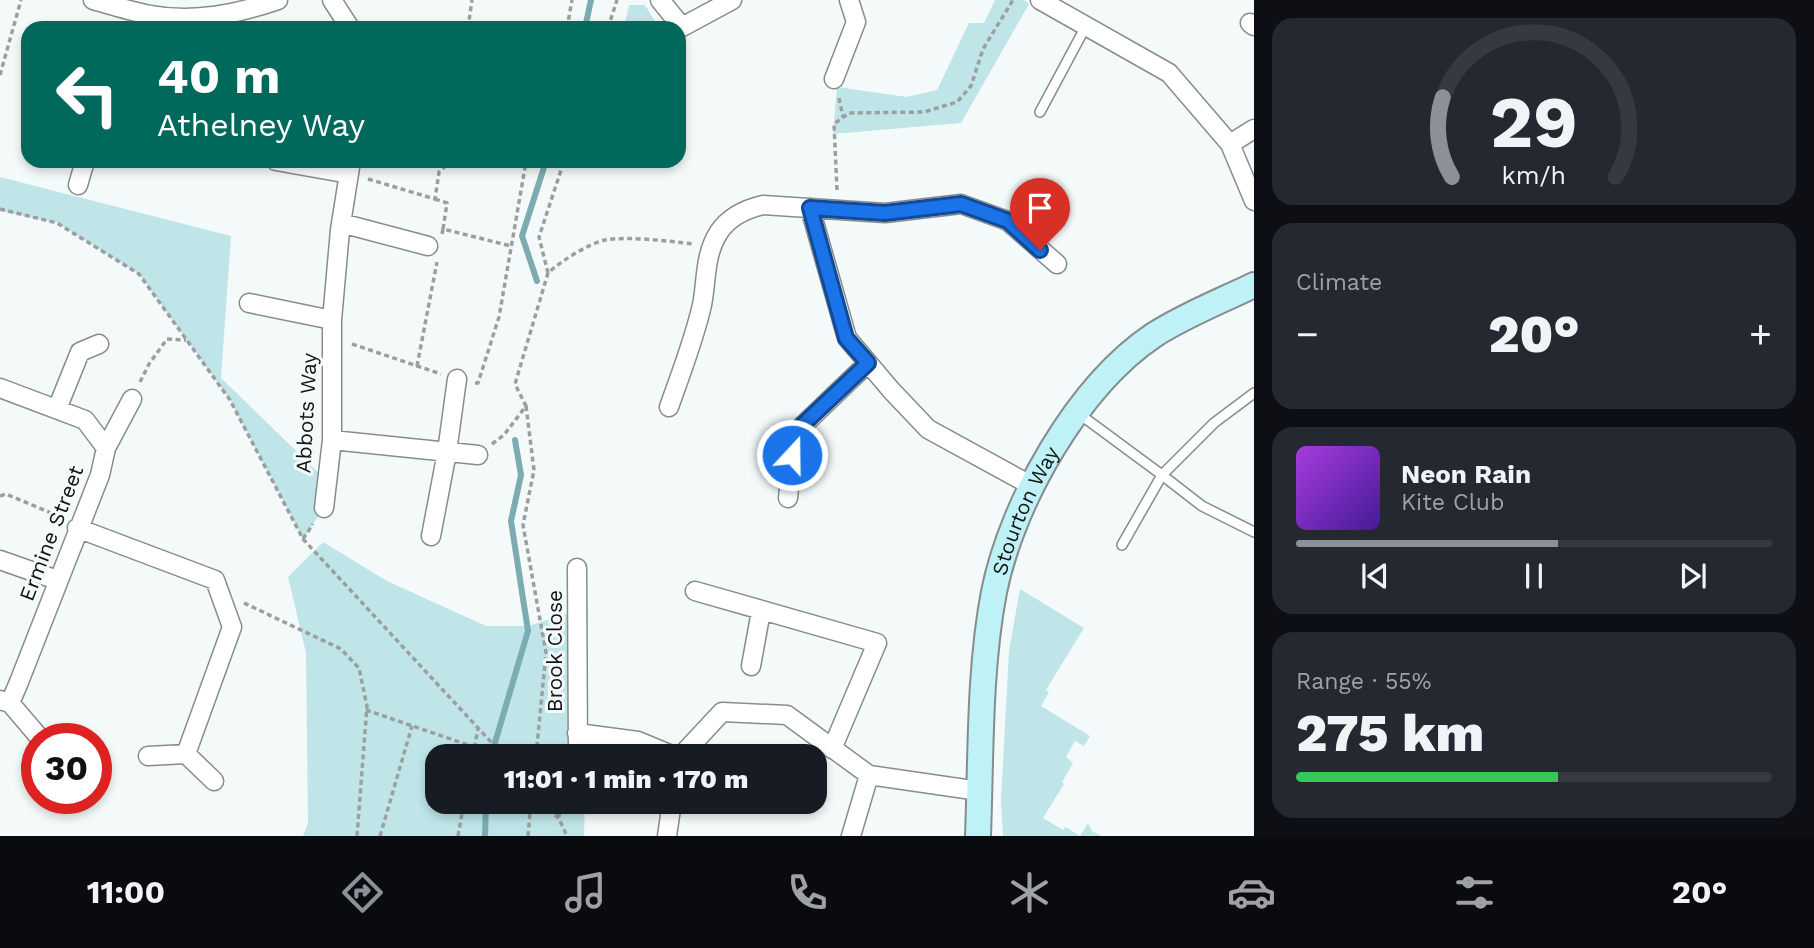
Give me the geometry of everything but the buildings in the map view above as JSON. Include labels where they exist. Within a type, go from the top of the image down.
[{"type":"street","points":[[93,0],[151,15],[202,19],[252,9],[278,0]]},
{"type":"street","points":[[332,0],[346,21]]},
{"type":"street","points":[[660,0],[674,21]]},
{"type":"street","points":[[686,26],[732,0]]},
{"type":"street","points":[[834,79],[856,22],[849,0]]},
{"type":"street","points":[[1048,2],[1169,73],[1230,144],[1254,201]]},
{"type":"street","points":[[1230,144],[1254,129]]},
{"type":"street","points":[[78,185],[83,168]]},
{"type":"street","name":"Abbots Way","points":[[324,509],[332,440],[332,329],[341,223],[350,168]]},
{"type":"street","points":[[670,407],[702,303],[707,258],[719,231],[744,210],[763,205],[885,213],[961,204],[1008,221],[1057,264]]},
{"type":"street","points":[[810,208],[846,338],[928,429],[1032,486]]},
{"type":"street","points":[[341,223],[436,247]]},
{"type":"street","name":"Stourton Way","points":[[978,836],[988,639],[995,590],[1008,545],[1032,486],[1060,435],[1117,365],[1154,335],[1254,285]]},
{"type":"street","points":[[249,303],[332,329]]},
{"type":"street","points":[[57,409],[80,352],[99,344]]},
{"type":"street","points":[[788,498],[794,433],[868,363]]},
{"type":"street","points":[[431,536],[457,379]]},
{"type":"street","name":"Ermine Street","points":[[0,388],[85,420],[106,448]]},
{"type":"street","name":"Ermine Street","points":[[5,702],[100,475],[106,448],[132,399]]},
{"type":"street","points":[[332,440],[478,455]]},
{"type":"street","points":[[78,526],[215,580],[232,627],[186,754]]},
{"type":"street","points":[[0,560],[57,580]]},
{"type":"street","name":"Brook Close","points":[[577,568],[578,744]]},
{"type":"street","points":[[695,591],[877,643],[832,749]]},
{"type":"street","points":[[751,666],[761,611]]},
{"type":"street","points":[[5,702],[25,723]]},
{"type":"street","points":[[692,744],[722,712],[787,715],[825,744]]},
{"type":"street","name":"Brook Close","points":[[578,733],[645,744]]},
{"type":"street","points":[[827,745],[869,775],[979,791]]},
{"type":"street","points":[[148,756],[186,754],[214,781]]},
{"type":"street","points":[[851,836],[869,775]]},
{"type":"street","points":[[667,836],[671,814]]},
{"type":"lane","points":[[1040,112],[1086,26]]},
{"type":"lane","points":[[1122,545],[1162,475],[1214,423],[1254,393]]},
{"type":"lane","points":[[1077,412],[1202,506],[1254,531]]},
{"type":"path","points":[[0,75],[21,0]]},
{"type":"path","points":[[469,21],[472,0]]},
{"type":"path","points":[[568,21],[572,0]]},
{"type":"path","points":[[610,21],[617,0]]},
{"type":"path","points":[[838,210],[834,124],[849,113],[924,113],[957,102],[971,86],[983,49],[1013,0]]},
{"type":"path","points":[[353,168],[447,203],[443,229],[436,247],[417,366]]},
{"type":"path","points":[[435,199],[439,173],[444,168]]},
{"type":"path","points":[[332,329],[417,366],[478,383],[499,317],[525,168]]},
{"type":"path","points":[[537,744],[546,653],[523,525],[534,470],[526,406],[515,384],[548,273],[539,237],[562,168]]},
{"type":"path","points":[[0,209],[57,223],[139,274],[230,400],[303,539],[493,744]]},
{"type":"path","points":[[443,229],[511,246]]},
{"type":"path","points":[[548,273],[561,261],[604,240],[654,240],[713,245]]},
{"type":"path","points":[[132,399],[149,364],[167,339],[187,340]]},
{"type":"path","points":[[503,435],[526,406]]},
{"type":"path","points":[[0,496],[6,494],[78,526]]},
{"type":"path","points":[[220,592],[341,649],[359,668],[366,710],[357,836]]},
{"type":"path","points":[[366,710],[465,744]]},
{"type":"path","points":[[380,836],[412,726]]},
{"type":"path","points":[[475,744],[478,728]]},
{"type":"path","points":[[458,836],[462,814]]},
{"type":"path","points":[[528,836],[530,814]]},
{"type":"path","points":[[555,814],[567,836]]},
{"type":"path","points":[[559,814],[559,819]]},
{"type":"shaded area","points":[[995,0],[1024,0],[1029,4],[961,123],[833,134],[837,87],[907,97],[937,90],[969,23],[984,23]]},
{"type":"shaded area","points":[[629,5],[645,5],[655,21],[626,21]]},
{"type":"shaded area","points":[[0,177],[231,236],[221,378],[326,480],[324,508],[303,539],[230,400],[139,274],[57,223],[0,211]]},
{"type":"shaded area","points":[[323,542],[387,581],[486,626],[528,626],[588,607],[585,744],[425,744],[425,814],[585,814],[584,836],[303,836],[308,823],[306,653],[288,577]]},
{"type":"shaded area","points":[[1020,589],[1084,628],[1046,690],[1049,692],[1041,706],[1090,736],[1084,746],[1075,741],[1066,757],[1073,763],[1062,782],[1064,784],[1043,818],[1080,836],[1003,836],[1001,800],[1009,651]]},
{"type":"shaded area","points":[[1088,823],[1092,831],[1101,836],[1080,836]]},
{"type":"waterway","points":[[586,21],[591,0]]},
{"type":"waterway","points":[[537,281],[522,236],[544,168]]},
{"type":"waterway","points":[[495,744],[528,631],[511,521],[521,475],[515,440]]},
{"type":"waterway","points":[[485,836],[486,814]]},
{"type":"route","points":[[792,455],[794,433],[868,363],[846,338],[810,208],[885,213],[961,204],[1008,221],[1040,250]]}]
